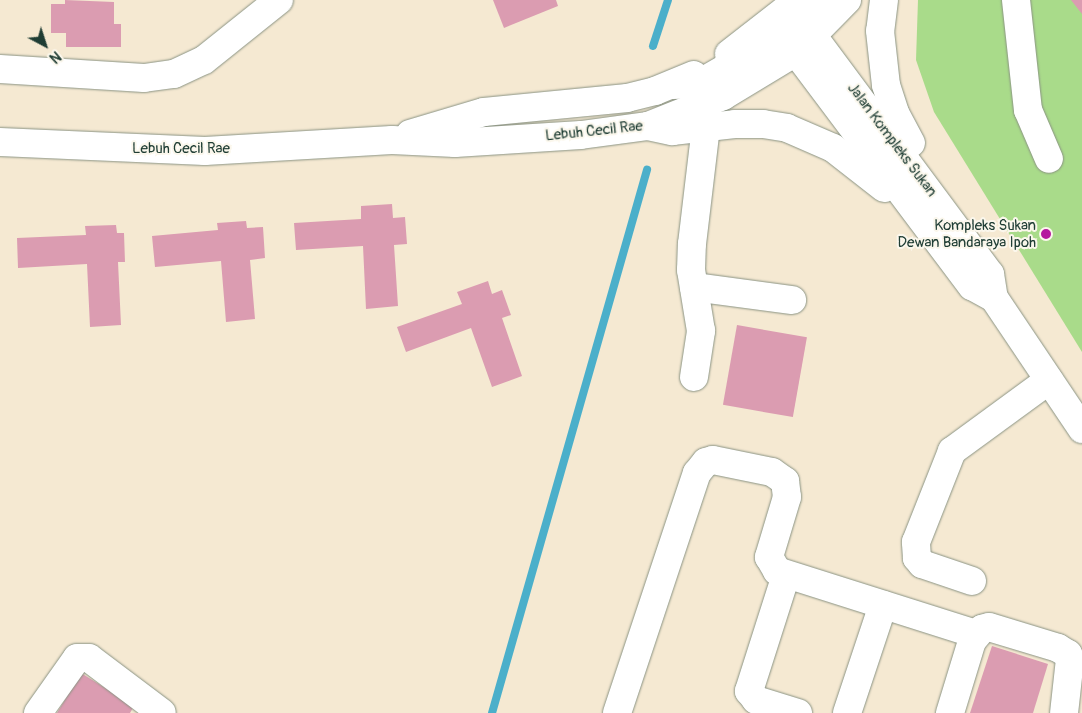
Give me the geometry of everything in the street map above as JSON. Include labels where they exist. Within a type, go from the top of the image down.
[{"type":"street","points":[[0,69],[144,78],[174,74],[204,60],[279,0]]},
{"type":"street","name":"Lebuh Cecil Rae","points":[[392,140],[484,112],[627,98],[673,84],[738,49],[798,0]]},
{"type":"street","points":[[673,84],[698,84],[764,44],[776,39],[803,42],[803,22],[819,0]]},
{"type":"street","name":"Lebuh Cecil Rae","points":[[0,142],[205,151],[392,140],[455,143],[581,135],[648,126],[723,96],[803,42],[847,0]]},
{"type":"street","points":[[648,126],[672,131],[763,124],[787,128],[833,148],[882,188],[919,194],[919,155],[895,113],[886,85],[880,31],[884,0]]},
{"type":"street","points":[[1016,0],[1028,110],[1049,159]]},
{"type":"street","name":"Jalan Kompleks Sukan","points":[[803,42],[919,194],[972,286],[994,298],[1082,429]]},
{"type":"street","points":[[694,376],[701,332],[694,287],[692,244],[706,127]]},
{"type":"street","points":[[694,287],[792,300]]},
{"type":"street","points":[[972,581],[922,564],[915,550],[919,534],[952,451],[1049,380]]},
{"type":"street","points":[[617,713],[697,473],[706,462],[720,460],[772,472],[785,481],[787,497],[770,557],[777,570],[786,575],[976,634]]},
{"type":"street","points":[[786,575],[749,691],[754,706],[798,713]]},
{"type":"street","points":[[847,713],[883,605]]},
{"type":"street","points":[[950,713],[976,634],[989,627],[1063,650],[1070,659],[1065,709]]},
{"type":"street","points":[[38,713],[77,658],[89,658],[162,713]]},
{"type":"green space","name":"Kompleks Sukan Dewan Bandaraya Ipoh","points":[[918,0],[1082,0],[1082,352],[934,112],[916,60]]},
{"type":"building","points":[[65,0],[114,2],[114,24],[121,24],[121,47],[66,47],[66,33],[51,33],[51,4],[65,4]]},
{"type":"building","points":[[493,0],[556,0],[558,6],[504,28]]},
{"type":"building","points":[[1071,0],[1082,0],[1082,14]]},
{"type":"building","points":[[392,204],[393,218],[405,217],[407,244],[394,245],[398,306],[366,309],[363,246],[296,250],[294,223],[361,219],[361,206]]},
{"type":"building","points":[[246,221],[247,228],[263,227],[265,258],[250,260],[255,319],[226,322],[221,261],[155,267],[152,236],[218,230],[217,223]]},
{"type":"building","points":[[116,225],[117,233],[124,233],[125,262],[118,262],[121,325],[90,327],[87,264],[18,268],[17,238],[86,235],[85,226]]},
{"type":"building","points":[[488,281],[492,294],[502,290],[511,315],[502,318],[522,376],[492,387],[471,328],[406,352],[397,327],[462,304],[457,292]]},
{"type":"building","points":[[737,325],[807,337],[793,417],[723,405]]},
{"type":"building","points":[[992,646],[1048,664],[1033,713],[970,713]]},
{"type":"building","points":[[81,673],[134,706],[130,713],[57,713]]},
{"type":"waterway","points":[[653,46],[668,0]]},
{"type":"waterway","points":[[492,713],[647,170]]},
{"type":"place","name":"Kompleks Sukan Dewan Bandaraya Ipoh","points":[[1046,234]]}]
